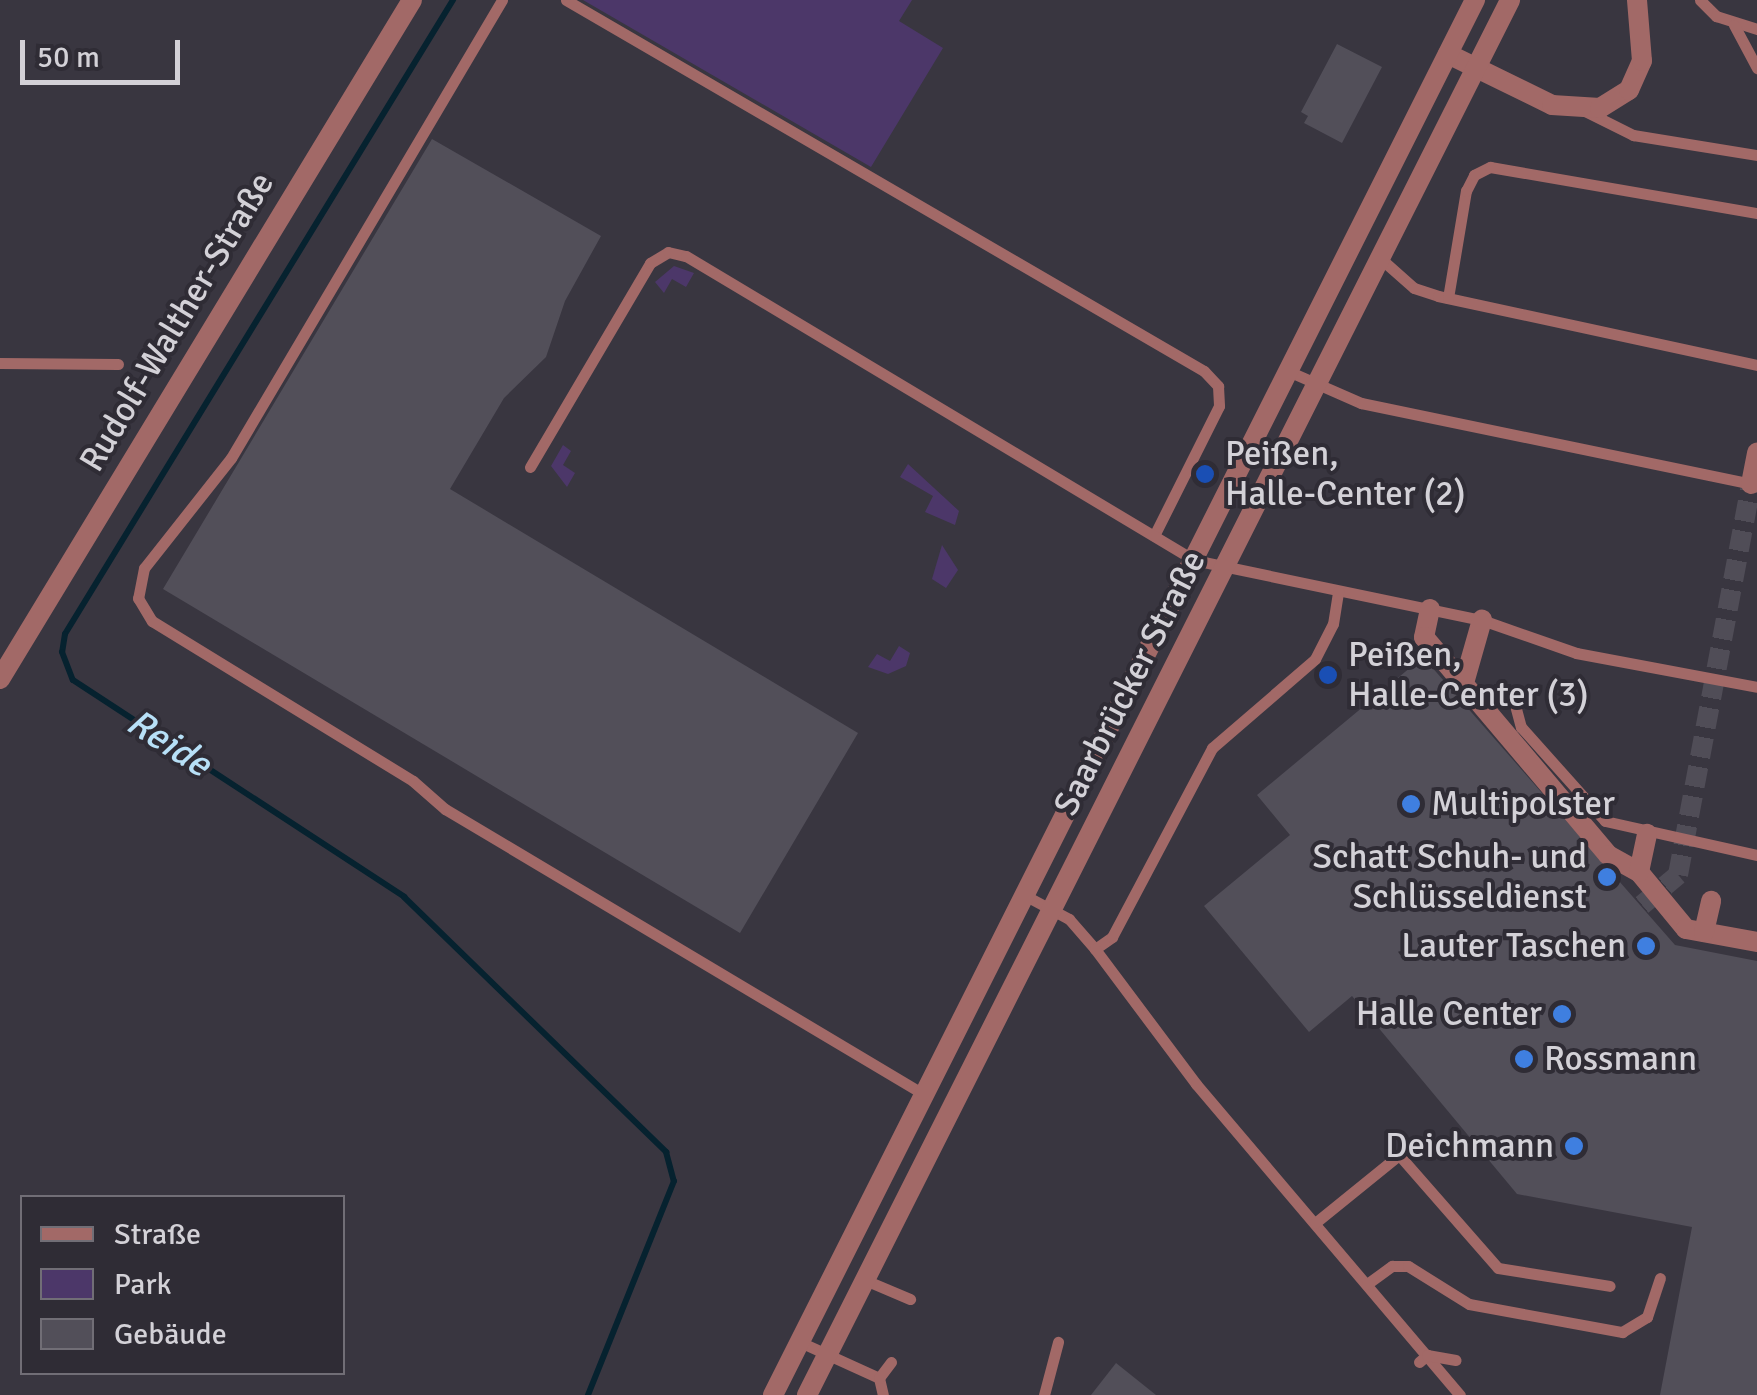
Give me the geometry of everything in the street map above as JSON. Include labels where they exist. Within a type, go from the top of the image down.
[{"type":"street","name":"Rudolf-Walther-Straße","points":[[0,680],[412,0]]},
{"type":"street","name":"Saarbrücker Straße","points":[[773,1395],[1476,0]]},
{"type":"street","name":"Saarbrücker Straße","points":[[807,1395],[1510,0]]},
{"type":"street","points":[[1448,54],[1552,105],[1585,110],[1614,102],[1637,76],[1644,42],[1636,0]]},
{"type":"street","points":[[1754,484],[1757,453]]},
{"type":"street","points":[[1430,608],[1424,637],[1506,738],[1548,771],[1590,820],[1608,855],[1639,872],[1686,929],[1756,937]]},
{"type":"street","points":[[1464,684],[1482,620]]},
{"type":"street","points":[[1639,872],[1647,834]]},
{"type":"street","points":[[1704,932],[1711,902]]},
{"type":"lane","points":[[502,0],[231,458],[144,568],[138,598],[152,622],[413,781],[444,809],[925,1095]]},
{"type":"lane","points":[[566,0],[1204,372],[1218,386],[1219,406],[1154,536]]},
{"type":"lane","points":[[1700,0],[1731,23],[1757,68]]},
{"type":"lane","points":[[1731,23],[1757,29]]},
{"type":"lane","points":[[1585,110],[1634,135],[1757,155]]},
{"type":"lane","points":[[1443,297],[1466,191],[1474,175],[1490,167],[1757,213]]},
{"type":"lane","points":[[530,467],[650,263],[668,252],[686,256],[1194,560],[1224,570],[1482,620],[1576,653],[1757,687]]},
{"type":"lane","points":[[1380,258],[1404,282],[1443,297],[1757,365]]},
{"type":"lane","points":[[0,363],[118,364]]},
{"type":"lane","points":[[1288,371],[1362,403],[1754,484]]},
{"type":"lane","points":[[1096,950],[1126,920],[1212,748],[1316,659],[1333,624],[1338,591]]},
{"type":"lane","points":[[1516,705],[1521,727],[1548,771]]},
{"type":"lane","points":[[1590,820],[1757,855]]},
{"type":"lane","points":[[1026,896],[1053,909],[1096,950],[1196,1084],[1367,1284],[1423,1359],[1460,1395]]},
{"type":"lane","points":[[1315,1223],[1399,1155],[1498,1268],[1610,1286]]},
{"type":"lane","points":[[1367,1284],[1383,1270],[1408,1266],[1469,1304],[1622,1332],[1647,1317],[1660,1278]]},
{"type":"lane","points":[[865,1280],[910,1298]]},
{"type":"lane","points":[[800,1342],[879,1378]]},
{"type":"lane","points":[[1044,1395],[1058,1342]]},
{"type":"lane","points":[[1423,1359],[1456,1360]]},
{"type":"lane","points":[[882,1395],[879,1378],[892,1362]]},
{"type":"green space","points":[[583,0],[912,0],[899,21],[943,48],[871,167]]},
{"type":"green space","points":[[674,266],[694,273],[686,287],[672,279],[664,293],[655,282]]},
{"type":"green space","points":[[563,445],[571,451],[563,465],[575,473],[567,487],[551,466]]},
{"type":"green space","points":[[908,464],[959,511],[955,525],[925,512],[933,496],[900,477]]},
{"type":"green space","points":[[942,545],[958,570],[946,588],[932,579]]},
{"type":"green space","points":[[899,646],[910,653],[906,666],[888,674],[868,667],[877,654],[890,661]]},
{"type":"building","points":[[1337,44],[1382,67],[1342,143],[1304,123],[1308,116],[1301,112]]},
{"type":"building","points":[[432,139],[601,236],[565,301],[546,357],[504,398],[450,489],[858,733],[740,933],[163,589]]},
{"type":"building","name":"Halle Center","points":[[1423,657],[1675,945],[1757,961],[1757,1395],[1660,1395],[1692,1227],[1517,1194],[1352,996],[1309,1032],[1204,906],[1290,835],[1257,795]]},
{"type":"building","points":[[1116,1363],[1156,1395],[1091,1395]]},
{"type":"waterway","name":"Reide","points":[[453,0],[65,634],[62,652],[73,680],[404,897],[666,1152],[674,1181],[588,1395]]},
{"type":"tunnel","points":[[1642,905],[1678,875],[1751,484]]},
{"type":"place","name":"Peißen, Halle-Center (2)","points":[[1205,474]]},
{"type":"place","name":"Peißen, Halle-Center (3)","points":[[1328,675]]},
{"type":"place","name":"Multipolster","points":[[1411,804]]},
{"type":"place","name":"Schatt Schuh- und Schlüsseldienst","points":[[1607,877]]},
{"type":"place","name":"Lauter Taschen","points":[[1646,946]]},
{"type":"place","name":"Halle Center","points":[[1562,1014]]},
{"type":"place","name":"Rossmann","points":[[1524,1059]]},
{"type":"place","name":"Deichmann","points":[[1574,1146]]}]
